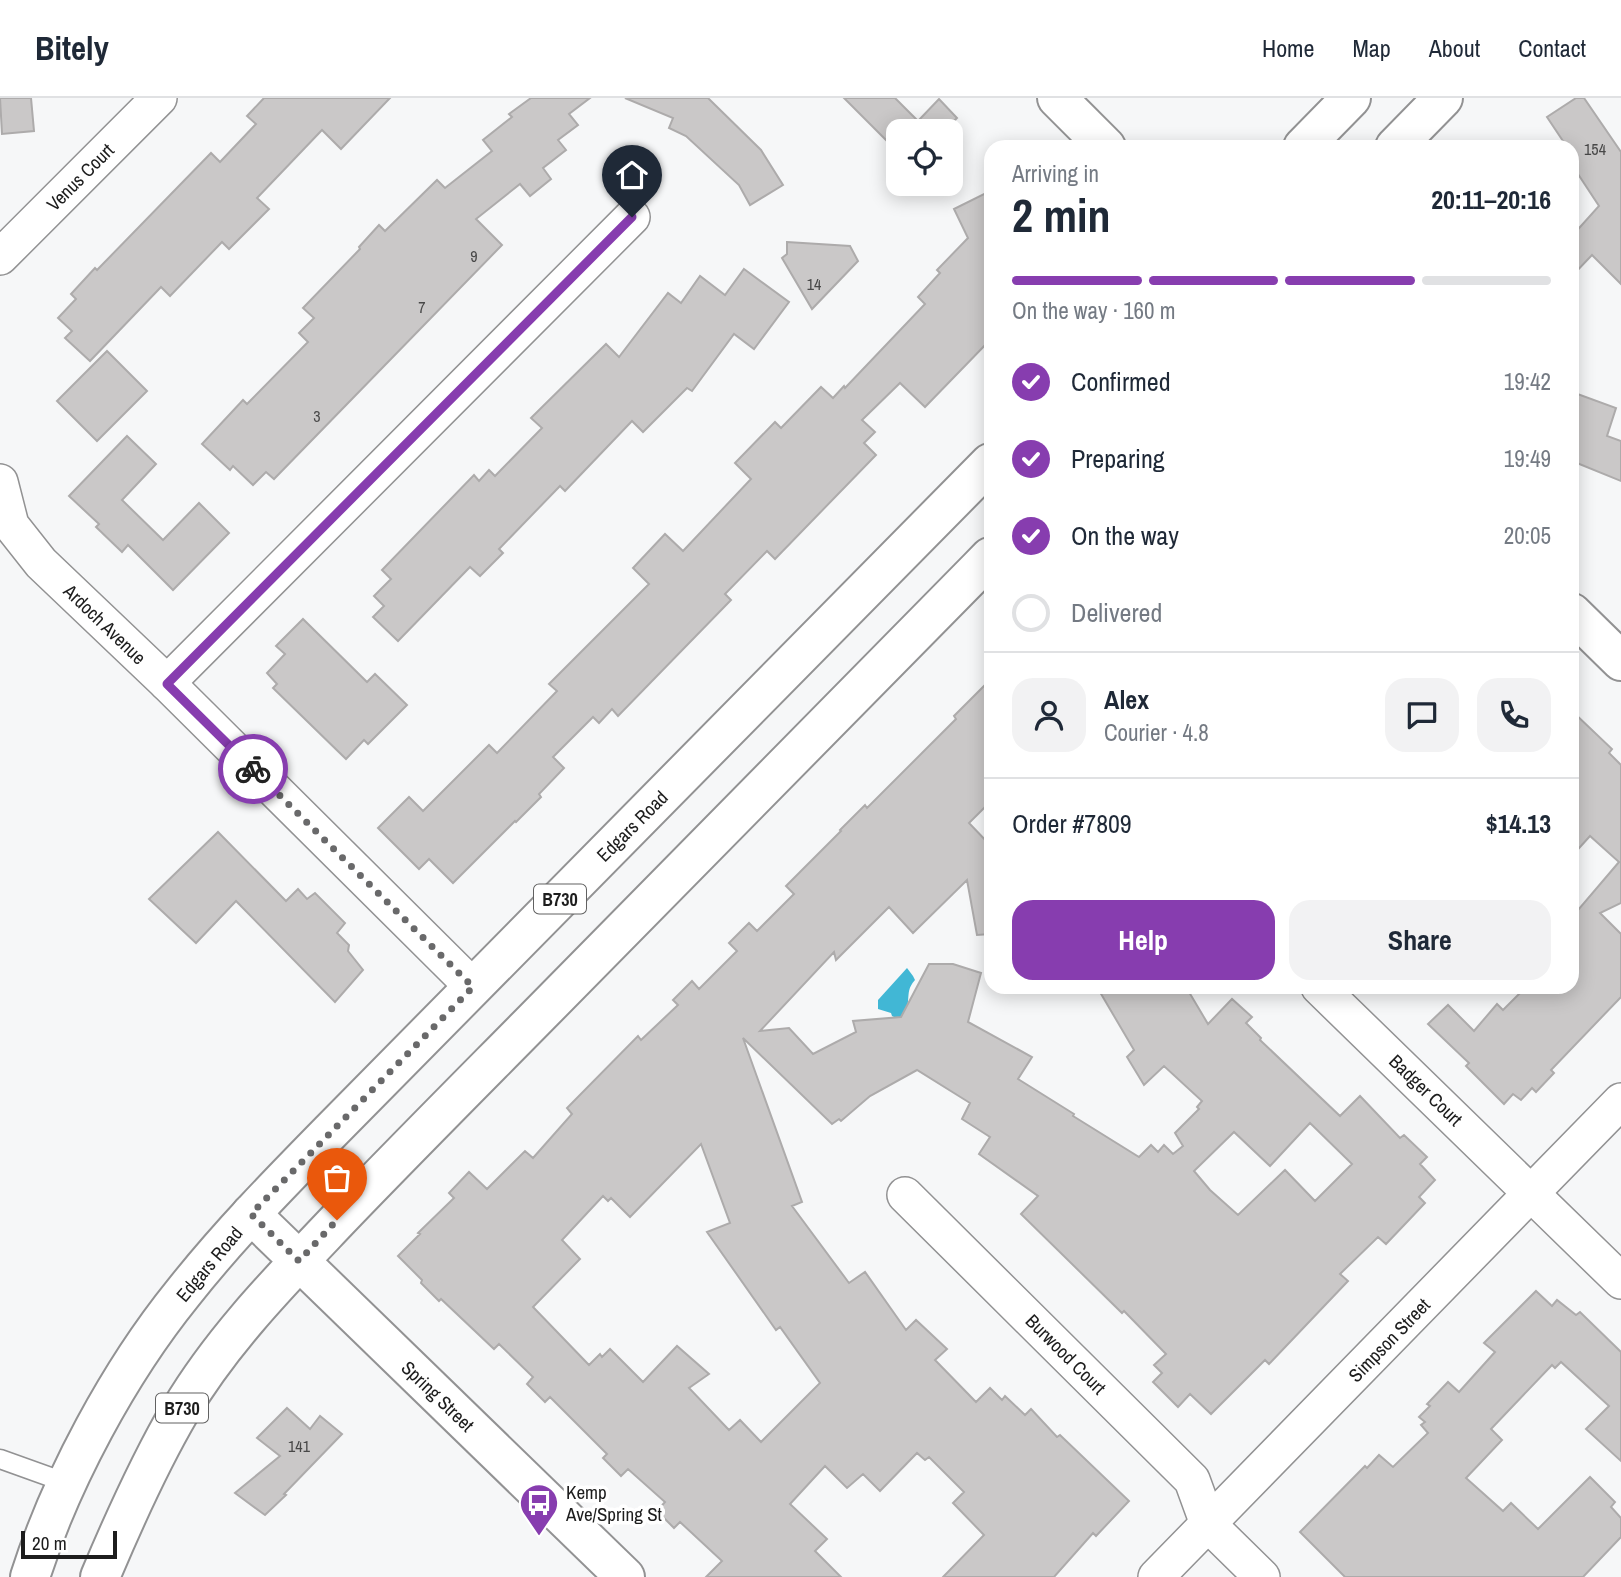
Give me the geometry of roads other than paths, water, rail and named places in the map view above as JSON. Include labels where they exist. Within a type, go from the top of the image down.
[{"type":"main road","points":[[1057,98],[1098,140]]},
{"type":"main road","points":[[1310,140],[1351,98]]},
{"type":"main road","points":[[1402,140],[1443,98]]},
{"type":"main road","name":"Edgars Road","points":[[30,1577],[67,1483],[94,1429],[148,1339],[182,1294],[251,1214],[984,469]]},
{"type":"main road","name":"B730","points":[[100,1577],[147,1471],[181,1409],[214,1360],[252,1313],[434,1120],[984,563]]},
{"type":"main road","points":[[1579,620],[1621,661]]},
{"type":"main road","name":"Spring Street","points":[[251,1214],[625,1577]]},
{"type":"street","name":"Venus Court","points":[[0,257],[159,98]]},
{"type":"street","points":[[167,684],[632,217]]},
{"type":"street","name":"Ardoch Avenue","points":[[0,482],[11,525],[41,564],[167,684],[473,987]]},
{"type":"street","name":"Badger Court","points":[[1326,994],[1621,1281]]},
{"type":"street","name":"Simpson Street","points":[[1156,1577],[1621,1101]]},
{"type":"street","name":"Burwood Court","points":[[905,1195],[1192,1480],[1208,1524]]},
{"type":"street","points":[[1208,1524],[1262,1577]]},
{"type":"lane","points":[[0,1459],[67,1483]]},
{"type":"water","points":[[907,968],[915,980],[910,988],[903,1017],[898,1019],[891,1013],[878,1009],[878,1000]]},
{"type":"place","name":"Kemp Ave/Spring St","points":[[539,1537]]}]
